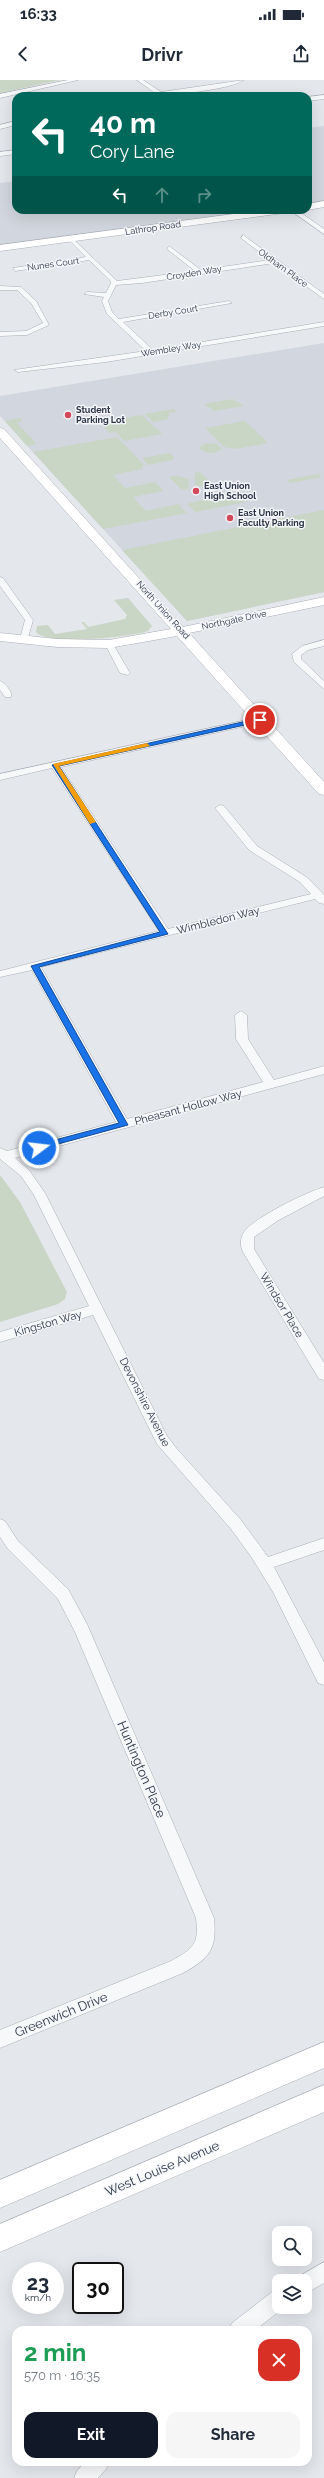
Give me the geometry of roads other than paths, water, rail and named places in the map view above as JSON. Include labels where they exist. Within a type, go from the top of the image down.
[{"type":"street","points":[[19,92],[75,80]]},
{"type":"street","points":[[140,80],[157,92]]},
{"type":"street","points":[[182,92],[209,88],[241,80]]},
{"type":"street","points":[[0,96],[12,93]]},
{"type":"street","points":[[312,98],[324,97]]},
{"type":"street","points":[[0,127],[12,123]]},
{"type":"street","points":[[0,154],[12,152]]},
{"type":"street","points":[[312,206],[324,204]]},
{"type":"street","name":"Lathrop Road","points":[[0,248],[72,240],[256,214]]},
{"type":"street","points":[[299,214],[324,232]]},
{"type":"street","points":[[315,225],[324,224]]},
{"type":"street","name":"Oldham Place","points":[[243,237],[273,261],[324,297]]},
{"type":"street","points":[[72,240],[106,271],[114,283],[108,295],[105,307],[117,321],[152,352]]},
{"type":"street","name":"Lathrop Road","points":[[0,251],[22,246]]},
{"type":"street","points":[[169,248],[200,272]]},
{"type":"street","name":"Nunes Court","points":[[15,269],[90,258]]},
{"type":"street","name":"Croyden Way","points":[[114,283],[142,281],[273,261]]},
{"type":"street","points":[[0,288],[19,288],[34,302],[47,324],[27,333],[0,334]]},
{"type":"street","points":[[315,290],[324,289]]},
{"type":"street","points":[[87,294],[108,295]]},
{"type":"street","name":"Derby Court","points":[[117,321],[229,303]]},
{"type":"street","name":"Wembley Way","points":[[18,370],[106,360],[324,324]]},
{"type":"street","name":"North Union Road","points":[[0,431],[182,631],[324,791]]},
{"type":"street","points":[[0,580],[29,620],[24,639]]},
{"type":"street","name":"Northgate Drive","points":[[0,637],[57,643],[110,644],[182,631],[324,600]]},
{"type":"street","points":[[324,643],[298,651],[296,654],[298,660],[324,686]]},
{"type":"street","points":[[110,644],[126,673]]},
{"type":"street","points":[[0,684],[8,695]]},
{"type":"street","points":[[0,777],[260,720]]},
{"type":"street","points":[[55,765],[164,934]]},
{"type":"street","points":[[220,808],[253,848],[304,880],[321,899]]},
{"type":"street","name":"Wimbledon Way","points":[[0,974],[164,934],[321,899]]},
{"type":"street","points":[[35,966],[124,1125]]},
{"type":"street","points":[[241,1015],[240,1027],[242,1038],[271,1085]]},
{"type":"street","name":"Pheasant Hollow Way","points":[[3,1154],[124,1125],[324,1070]]},
{"type":"street","name":"Devonshire Avenue","points":[[3,1154],[25,1173],[39,1193],[162,1440],[179,1464],[246,1536],[265,1564],[324,1678]]},
{"type":"street","name":"Windsor Place","points":[[324,1192],[260,1225],[250,1234],[247,1240],[248,1249],[324,1375]]},
{"type":"street","name":"Kingston Way","points":[[0,1337],[97,1309]]},
{"type":"street","name":"Huntington Place","points":[[0,1525],[13,1545],[63,1594],[82,1629],[205,1918],[208,1939],[200,1954],[177,1967],[123,1989]]},
{"type":"street","points":[[265,1564],[324,1544]]},
{"type":"street","name":"Greenwich Drive","points":[[0,2039],[123,1989]]},
{"type":"street","points":[[0,2194],[324,2055]]},
{"type":"street","name":"West Louise Avenue","points":[[0,2238],[324,2098]]},
{"type":"street","points":[[312,2280],[324,2272]]},
{"type":"street","points":[[244,2326],[272,2304]]},
{"type":"street","points":[[84,2478],[94,2466]]},
{"type":"place","name":"Student Parking Lot","points":[[68,415]]},
{"type":"place","name":"East Union High School","points":[[196,491]]},
{"type":"place","name":"East Union Faculty Parking","points":[[230,518]]}]
